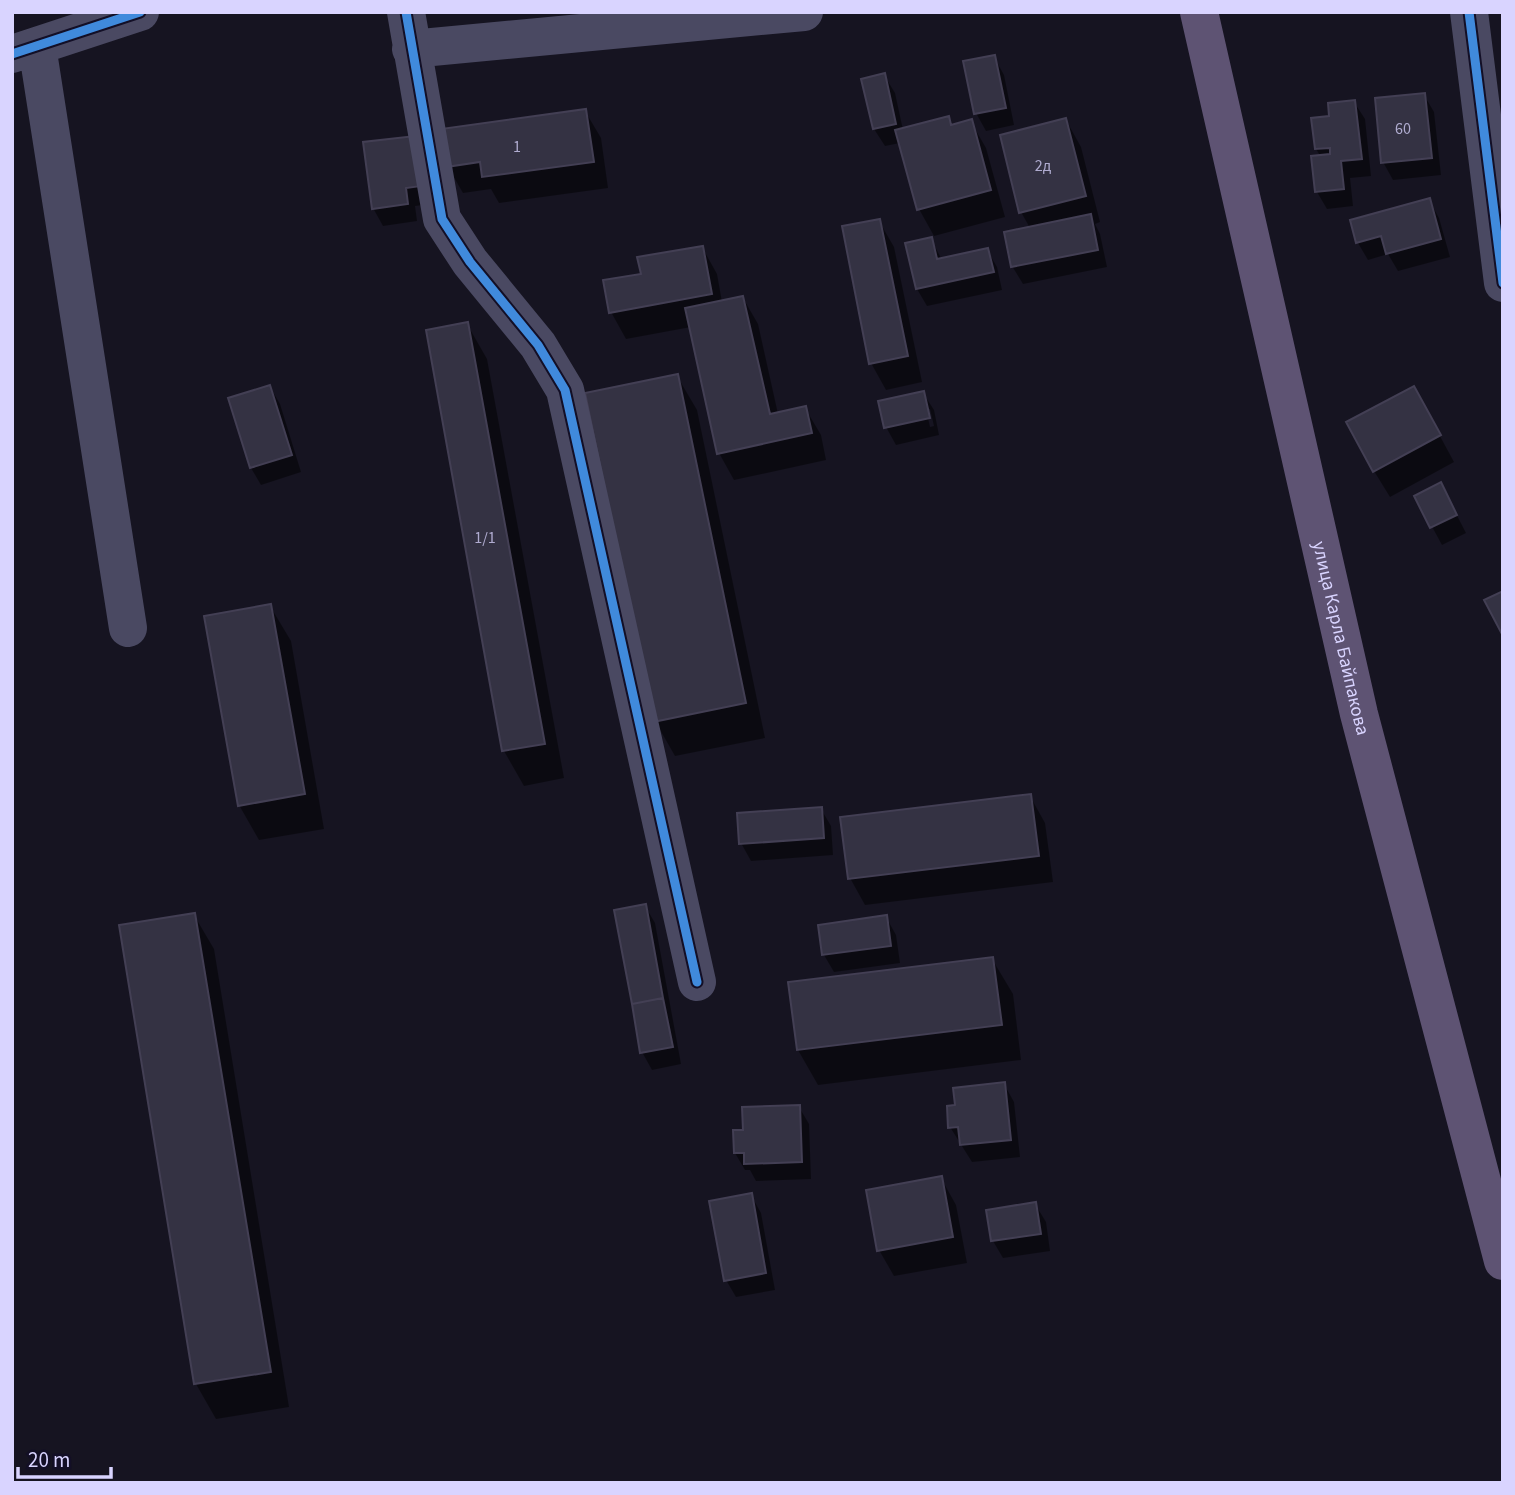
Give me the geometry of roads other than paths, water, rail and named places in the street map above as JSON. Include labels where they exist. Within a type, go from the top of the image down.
[{"type":"main road","name":"улица Карла Байпакова","points":[[1199,12],[1359,714],[1503,1261]]},
{"type":"street","points":[[128,628],[24,50],[88,19],[140,12]]},
{"type":"street","points":[[697,982],[565,390],[538,345],[470,262],[442,219],[408,31],[804,12]]},
{"type":"street","points":[[1469,12],[1503,283]]}]
